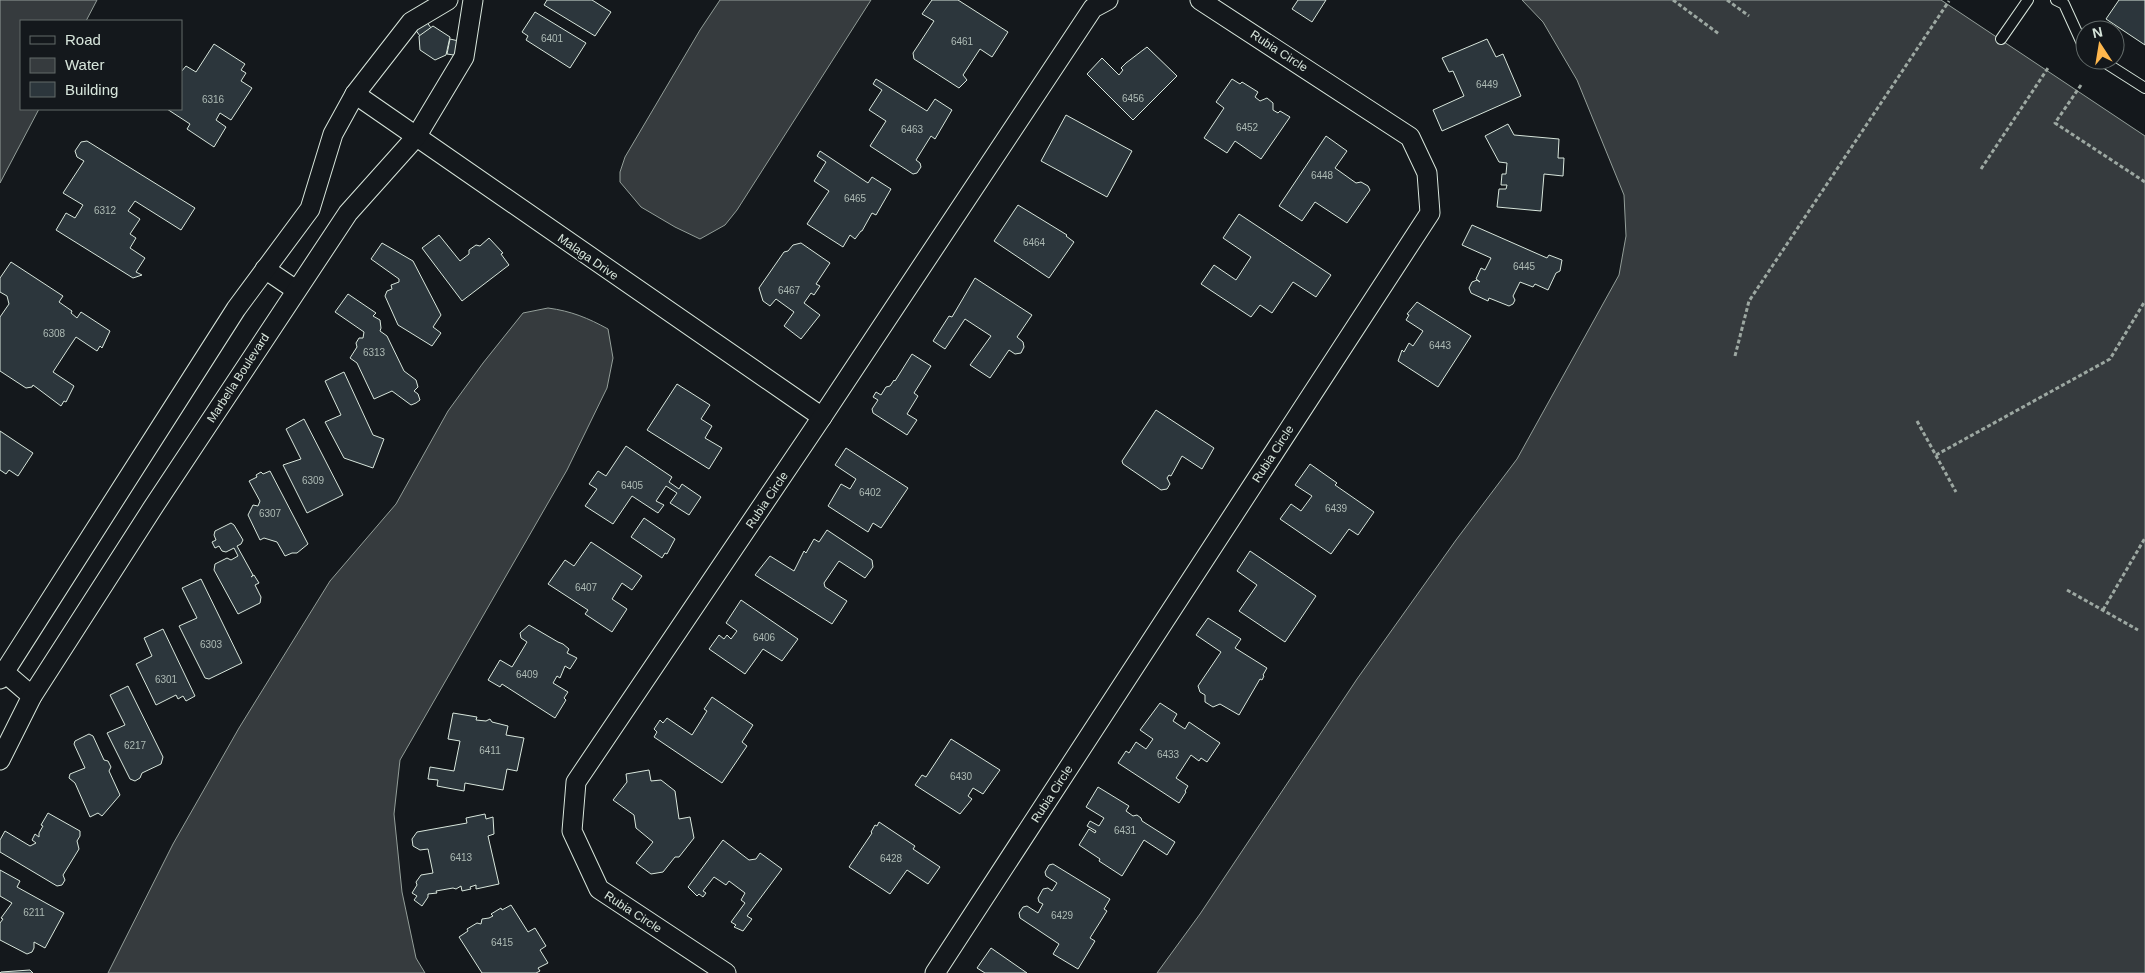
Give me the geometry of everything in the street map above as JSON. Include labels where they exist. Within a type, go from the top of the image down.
[{"type":"street","points":[[32,696],[2,675],[236,309],[310,209],[333,134],[355,94],[411,22],[448,0]]},
{"type":"street","name":"Marbella Boulevard","points":[[0,760],[32,696],[296,290],[348,213],[416,137],[464,57],[473,0]]},
{"type":"street","name":"Rubia Circle","points":[[726,973],[599,889],[572,831],[576,782],[822,418],[1092,8],[1108,0]]},
{"type":"street","name":"Rubia Circle","points":[[935,973],[1430,213],[1427,173],[1410,137],[1200,0]]},
{"type":"street","name":"Malaga Drive","points":[[355,94],[822,418]]},
{"type":"street","points":[[265,269],[296,290]]},
{"type":"lane","points":[[2001,39],[2028,0]]},
{"type":"lane","points":[[2056,0],[2064,4],[2075,28]]},
{"type":"lane","points":[[2117,70],[2145,88]]},
{"type":"path","points":[[1673,0],[1719,34]]},
{"type":"path","points":[[1727,0],[1749,16]]},
{"type":"path","points":[[1736,356],[1749,301],[1949,1]]},
{"type":"path","points":[[1981,169],[2048,68]]},
{"type":"path","points":[[2080,85],[2055,123],[2145,182]]},
{"type":"path","points":[[1936,455],[2110,359],[2145,301]]},
{"type":"path","points":[[1917,421],[1956,492]]},
{"type":"path","points":[[2103,610],[2145,538]]},
{"type":"path","points":[[2067,590],[2138,630]]},
{"type":"water","points":[[0,0],[97,0],[87,20],[20,20],[20,110],[38,110],[0,183]]},
{"type":"water","points":[[720,0],[871,0],[737,210],[725,225],[700,239],[641,207],[620,182],[620,172],[625,157],[700,30]]},
{"type":"water","points":[[1522,0],[1941,0],[2145,136],[2145,973],[1157,973],[1200,914],[1357,679],[1456,540],[1517,459],[1619,275],[1626,236],[1624,195],[1577,80],[1543,22]]},
{"type":"water","points":[[548,308],[579,316],[608,329],[613,358],[607,388],[567,470],[400,760],[394,814],[402,892],[416,958],[425,973],[108,973],[173,844],[239,728],[330,581],[396,504],[448,411],[483,363],[523,313]]},
{"type":"building","points":[[547,0],[592,0],[611,12],[595,36],[544,5]]},
{"type":"building","points":[[932,0],[958,0],[1008,32],[992,57],[980,49],[963,75],[967,80],[959,88],[914,59],[913,53],[934,21],[922,14]]},
{"type":"building","points":[[1298,0],[1326,0],[1312,22],[1292,9]]},
{"type":"building","points":[[2119,0],[2145,0],[2145,45],[2125,32],[2125,20],[2106,19]]},
{"type":"building","points":[[535,12],[586,43],[570,68],[526,40],[528,36],[522,32]]},
{"type":"building","points":[[424,18],[431,28],[420,36],[412,25]]},
{"type":"building","points":[[433,26],[450,37],[446,55],[435,60],[420,50],[419,36]]},
{"type":"building","points":[[450,39],[463,42],[460,56],[447,54]]},
{"type":"building","points":[[1487,39],[1496,57],[1503,54],[1521,96],[1442,131],[1433,110],[1464,96],[1453,71],[1449,72],[1442,58]]},
{"type":"building","points":[[214,44],[245,64],[241,70],[246,73],[241,81],[252,88],[231,120],[220,113],[216,120],[226,127],[214,147],[187,129],[190,124],[169,110],[182,110],[182,71],[186,66],[196,72]]},
{"type":"building","points":[[1147,47],[1177,76],[1133,120],[1087,74],[1102,58],[1119,75],[1123,70],[1121,68],[1126,63]]},
{"type":"building","points":[[876,79],[927,111],[935,99],[952,110],[935,139],[931,136],[916,160],[920,163],[921,167],[917,173],[913,174],[870,146],[886,121],[869,110],[882,90],[873,84]]},
{"type":"building","points":[[1232,79],[1240,84],[1242,82],[1258,92],[1255,97],[1260,101],[1267,98],[1273,103],[1273,110],[1278,113],[1280,111],[1290,117],[1261,159],[1235,141],[1227,153],[1204,138],[1224,108],[1216,102]]},
{"type":"building","points":[[1066,115],[1132,151],[1107,197],[1041,161]]},
{"type":"building","points":[[1508,124],[1514,135],[1559,139],[1558,158],[1564,158],[1563,176],[1544,174],[1541,211],[1497,207],[1499,189],[1506,189],[1507,185],[1501,185],[1502,174],[1506,174],[1507,163],[1499,162],[1485,136]]},
{"type":"building","points":[[1326,136],[1347,151],[1335,168],[1356,183],[1361,182],[1368,186],[1370,190],[1347,223],[1315,202],[1302,221],[1279,206]]},
{"type":"building","points":[[87,141],[195,208],[181,230],[135,201],[128,211],[140,219],[130,234],[136,238],[130,248],[145,258],[136,272],[142,275],[133,278],[56,230],[66,213],[75,218],[83,205],[63,193],[84,161],[77,157],[75,151],[81,142]]},
{"type":"building","points":[[820,151],[868,183],[872,177],[891,189],[876,215],[872,213],[862,231],[855,239],[850,235],[843,247],[807,224],[829,191],[814,181],[826,162],[817,156]]},
{"type":"building","points":[[1018,205],[1067,235],[1074,242],[1049,278],[994,241]]},
{"type":"building","points":[[1239,214],[1331,275],[1316,297],[1293,282],[1272,313],[1260,305],[1251,317],[1201,284],[1214,265],[1236,280],[1251,257],[1223,238]]},
{"type":"building","points":[[1472,225],[1547,258],[1549,255],[1562,260],[1560,271],[1556,273],[1548,290],[1535,284],[1533,287],[1520,282],[1513,296],[1515,300],[1509,306],[1489,298],[1488,301],[1471,293],[1469,288],[1472,282],[1477,280],[1480,282],[1476,279],[1481,268],[1485,270],[1491,258],[1462,245]]},
{"type":"building","points":[[439,235],[460,261],[469,254],[469,250],[476,245],[480,246],[489,238],[503,253],[501,254],[509,265],[462,301],[422,248]]},
{"type":"building","points":[[382,243],[413,261],[441,315],[433,327],[441,333],[432,346],[398,325],[385,296],[387,291],[392,289],[391,285],[399,282],[399,279],[371,259]]},
{"type":"building","points":[[801,243],[830,263],[816,284],[820,286],[814,295],[811,293],[804,303],[820,315],[801,339],[784,326],[794,312],[776,299],[770,306],[763,301],[759,288],[784,252],[788,251],[793,245]]},
{"type":"building","points":[[11,262],[63,296],[59,302],[72,311],[71,313],[77,318],[81,312],[110,331],[102,348],[100,346],[97,351],[76,337],[68,349],[53,372],[74,386],[66,402],[64,401],[61,406],[33,385],[26,388],[0,371],[0,317],[9,304],[7,296],[0,292],[0,278]]},
{"type":"building","points":[[975,278],[1032,315],[1017,337],[1023,342],[1024,347],[1021,353],[1015,354],[1009,350],[990,378],[970,365],[991,336],[965,319],[945,349],[933,341],[949,316],[952,317]]},
{"type":"building","points":[[348,294],[376,313],[373,316],[380,320],[380,331],[387,336],[404,371],[416,380],[418,387],[414,391],[418,394],[420,400],[416,403],[411,405],[392,391],[374,399],[357,363],[350,358],[357,347],[356,343],[359,338],[363,338],[364,332],[335,312]]},
{"type":"building","points":[[1417,302],[1471,336],[1438,387],[1398,361],[1402,350],[1404,352],[1409,343],[1413,346],[1423,331],[1406,320],[1409,315],[1407,314]]},
{"type":"building","points":[[912,354],[931,366],[914,393],[918,396],[907,414],[917,420],[907,435],[873,413],[872,409],[878,400],[873,397],[876,392],[881,395],[886,387],[895,381]]},
{"type":"building","points":[[344,372],[373,435],[384,439],[373,468],[344,458],[325,422],[341,415],[325,381]]},
{"type":"building","points":[[677,384],[710,405],[701,419],[712,426],[705,438],[722,448],[709,469],[647,430]]},
{"type":"building","points":[[1156,410],[1214,448],[1202,469],[1182,456],[1171,476],[1169,475],[1167,478],[1170,484],[1167,489],[1161,490],[1123,464],[1122,461]]},
{"type":"building","points":[[304,419],[343,495],[307,513],[283,465],[301,459],[286,429]]},
{"type":"building","points":[[0,431],[33,453],[18,476],[9,470],[6,474],[0,470]]},
{"type":"building","points":[[626,446],[672,477],[669,482],[679,489],[682,484],[701,497],[689,515],[670,503],[677,493],[666,486],[656,501],[664,505],[658,513],[632,496],[613,524],[585,506],[597,489],[589,484],[598,471],[606,476]]},
{"type":"building","points":[[846,448],[908,488],[881,528],[873,523],[868,532],[828,506],[841,484],[850,489],[856,479],[835,465]]},
{"type":"building","points":[[1310,464],[1337,483],[1335,485],[1374,512],[1358,535],[1349,529],[1331,554],[1280,519],[1291,504],[1301,511],[1312,496],[1295,485]]},
{"type":"building","points":[[270,471],[308,544],[297,553],[285,556],[277,542],[264,538],[260,540],[248,515],[253,505],[258,506],[260,501],[249,481],[257,477],[256,475],[261,472],[263,474]]},
{"type":"building","points":[[644,518],[675,539],[667,554],[665,553],[662,558],[631,537]]},
{"type":"building","points":[[231,523],[243,540],[237,546],[253,575],[251,577],[254,575],[259,583],[255,585],[261,597],[260,603],[238,614],[214,570],[215,564],[227,558],[231,560],[238,556],[234,548],[226,552],[222,551],[219,546],[215,548],[212,542],[216,540],[215,531]]},
{"type":"building","points":[[827,530],[872,560],[873,567],[865,578],[839,561],[824,583],[825,587],[847,601],[832,624],[755,575],[770,556],[794,571],[804,551],[806,553],[814,539],[819,542]]},
{"type":"building","points":[[591,542],[642,576],[632,590],[622,583],[612,599],[627,609],[612,632],[585,614],[588,610],[548,584],[565,560],[574,566]]},
{"type":"building","points":[[1250,551],[1316,596],[1285,642],[1239,611],[1257,585],[1237,571]]},
{"type":"building","points":[[201,579],[242,663],[209,679],[205,678],[179,626],[197,618],[182,588]]},
{"type":"building","points":[[741,600],[798,639],[782,661],[763,649],[745,674],[709,649],[719,635],[724,639],[727,635],[731,639],[737,631],[726,623]]},
{"type":"building","points":[[1208,618],[1241,639],[1235,648],[1267,668],[1262,680],[1260,679],[1239,715],[1220,704],[1213,707],[1205,702],[1205,695],[1200,692],[1198,686],[1221,652],[1196,635]]},
{"type":"building","points":[[529,625],[563,644],[569,649],[567,653],[577,658],[570,669],[565,666],[560,678],[557,676],[553,683],[568,692],[564,698],[566,700],[555,718],[502,684],[500,687],[488,680],[500,660],[512,667],[527,642],[521,638],[520,633]]},
{"type":"building","points":[[163,629],[195,696],[186,701],[183,696],[178,699],[176,695],[156,705],[136,664],[152,656],[144,638]]},
{"type":"building","points":[[128,686],[163,757],[161,764],[142,773],[140,778],[135,781],[130,779],[107,733],[125,725],[110,695]]},
{"type":"building","points":[[712,697],[753,725],[742,742],[747,746],[722,783],[654,737],[657,732],[654,729],[660,720],[663,723],[667,718],[692,735],[707,711],[704,709]]},
{"type":"building","points":[[1160,703],[1177,714],[1173,721],[1185,729],[1189,722],[1220,743],[1207,762],[1201,758],[1199,761],[1191,755],[1176,778],[1188,786],[1179,803],[1118,763],[1126,751],[1129,753],[1136,742],[1146,749],[1153,739],[1140,730]]},
{"type":"building","points":[[453,713],[477,717],[476,720],[486,721],[490,719],[492,722],[508,726],[506,735],[524,738],[517,771],[507,769],[503,790],[465,783],[464,791],[437,786],[438,780],[428,779],[430,767],[454,771],[460,741],[448,739]]},
{"type":"building","points":[[89,734],[93,736],[104,760],[108,761],[111,767],[109,771],[120,795],[102,816],[98,813],[90,817],[75,783],[69,778],[70,774],[85,768],[74,744],[75,741]]},
{"type":"building","points":[[951,739],[1000,770],[983,794],[973,788],[968,796],[972,799],[960,814],[915,785],[922,775],[926,777]]},
{"type":"building","points":[[649,770],[651,781],[661,780],[675,791],[679,819],[690,817],[694,838],[679,857],[675,857],[663,872],[651,874],[636,863],[653,842],[636,828],[634,815],[613,800],[627,782],[626,774]]},
{"type":"building","points":[[1098,787],[1129,806],[1126,811],[1133,816],[1137,815],[1142,821],[1175,842],[1167,855],[1144,840],[1122,876],[1079,845],[1089,829],[1095,833],[1096,831],[1087,826],[1090,821],[1099,826],[1104,818],[1086,807]]},
{"type":"building","points":[[48,813],[80,831],[77,841],[79,849],[63,875],[65,880],[62,885],[57,886],[0,852],[0,840],[5,831],[30,846],[36,843],[32,840],[35,834],[39,837],[43,826],[41,825]]},
{"type":"building","points":[[485,814],[486,819],[493,817],[494,834],[488,836],[499,884],[476,889],[476,885],[470,887],[471,889],[462,891],[461,886],[456,889],[436,891],[437,893],[428,894],[422,906],[414,900],[417,896],[412,893],[417,885],[416,882],[421,875],[433,873],[428,849],[420,850],[413,846],[412,839],[417,832],[467,823],[466,818]]},
{"type":"building","points":[[879,822],[915,846],[913,849],[940,867],[928,884],[907,870],[890,894],[849,867],[872,833],[875,825],[877,826]]},
{"type":"building","points":[[723,840],[749,860],[756,859],[760,853],[782,869],[747,916],[752,919],[743,931],[734,927],[736,925],[731,922],[745,903],[741,900],[745,893],[729,881],[726,885],[714,877],[703,891],[706,893],[703,897],[699,894],[697,896],[688,887]]},
{"type":"building","points":[[1053,864],[1110,899],[1104,909],[1107,911],[1090,938],[1095,941],[1078,969],[1053,954],[1059,944],[1020,918],[1019,913],[1023,907],[1027,906],[1038,913],[1043,904],[1039,902],[1038,898],[1043,889],[1048,888],[1052,891],[1057,883],[1046,876],[1045,872],[1049,865]]},
{"type":"building","points":[[0,870],[20,881],[17,887],[64,913],[45,948],[34,942],[32,952],[27,954],[0,940],[0,923],[3,919],[1,918],[12,903],[0,896]]},
{"type":"building","points":[[511,905],[528,932],[535,928],[546,946],[540,950],[548,963],[538,968],[540,971],[536,973],[482,973],[459,937],[477,923],[481,924],[482,919],[489,918],[493,916],[491,914],[501,908],[502,910]]},
{"type":"building","points":[[991,948],[1027,973],[985,973],[977,968]]},
{"type":"building","points":[[30,970],[33,973],[0,973],[1,972]]}]
